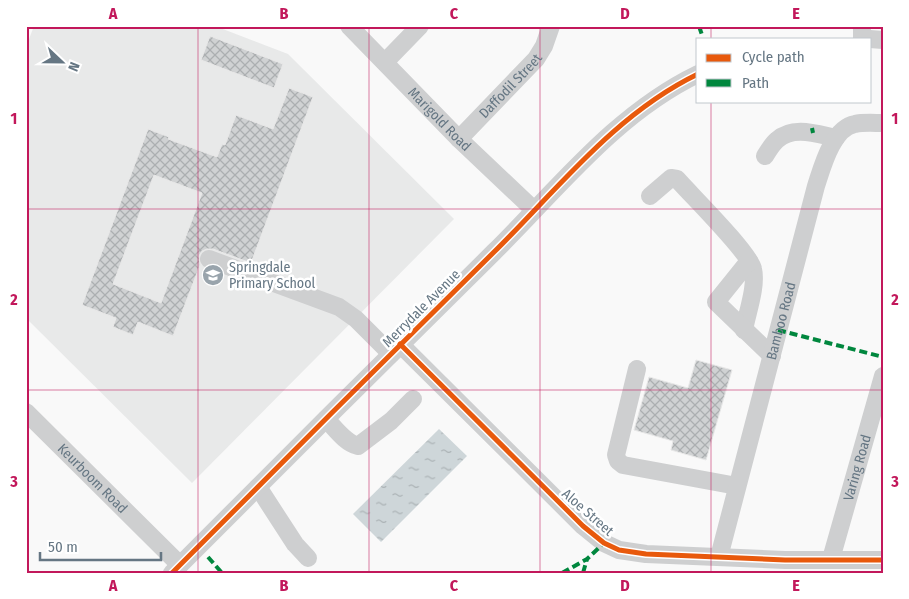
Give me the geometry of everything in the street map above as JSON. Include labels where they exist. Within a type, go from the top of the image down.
[{"type":"street","name":"Marigold Road","points":[[349,26],[459,139],[534,210]]},
{"type":"street","points":[[385,62],[420,26]]},
{"type":"street","name":"Daffodil Street","points":[[459,139],[536,58],[544,46],[551,26]]},
{"type":"street","name":"Merrydale Avenue","points":[[176,569],[606,138],[651,102],[696,75]]},
{"type":"street","name":"Bamboo Road","points":[[719,557],[816,186],[828,152],[844,129],[854,124],[883,123]]},
{"type":"street","points":[[764,156],[776,140],[783,135],[806,132],[836,138]]},
{"type":"street","points":[[650,196],[671,178],[676,179],[750,261],[753,266],[754,282],[744,330]]},
{"type":"street","name":"Aloe Street","points":[[209,259],[339,307],[356,319],[396,349],[604,544],[619,550],[646,554],[824,563],[883,560]]},
{"type":"street","points":[[750,261],[716,302],[772,356]]},
{"type":"street","points":[[637,369],[616,455],[618,461],[623,465],[738,486]]},
{"type":"street","name":"Varing Road","points":[[824,563],[883,376]]},
{"type":"street","points":[[326,419],[344,438],[358,446],[391,421],[413,399]]},
{"type":"street","name":"Keurboom Road","points":[[26,412],[176,569]]},
{"type":"street","points":[[258,487],[296,544],[308,558]]},
{"type":"shaded area","name":"Springdale Primary School","points":[[34,26],[215,26],[288,54],[454,219],[192,483],[26,318],[26,47]]},
{"type":"water","points":[[439,429],[467,456],[381,542],[353,514]]},
{"type":"building","points":[[210,36],[283,64],[274,88],[201,60]]},
{"type":"building","points":[[289,88],[313,97],[251,263],[213,249],[202,251],[199,256],[200,265],[173,336],[138,322],[133,335],[113,327],[116,318],[82,305],[148,129],[169,137],[168,139],[217,157],[222,144],[225,145],[236,115],[273,129]],"holes":[[[154,175],[202,193],[161,303],[113,284]]]},
{"type":"building","points":[[696,360],[732,370],[706,460],[671,450],[673,441],[634,430],[649,377],[688,388]]},
{"type":"marked path","points":[[699,26],[702,35]]},
{"type":"marked path","points":[[812,128],[813,133]]},
{"type":"marked path","points":[[778,330],[883,357]]},
{"type":"marked path","points":[[562,573],[587,559],[604,543]]},
{"type":"marked path","points":[[208,557],[222,573]]},
{"type":"marked path","points":[[583,573],[587,559]]},
{"type":"cycle path","points":[[172,573],[494,252],[588,155],[640,110],[696,75]]},
{"type":"cycle path","points":[[400,344],[583,526],[604,543],[619,550],[646,554],[785,560],[883,560]]},
{"type":"place","name":"Springdale Primary School","points":[[213,275]]}]
